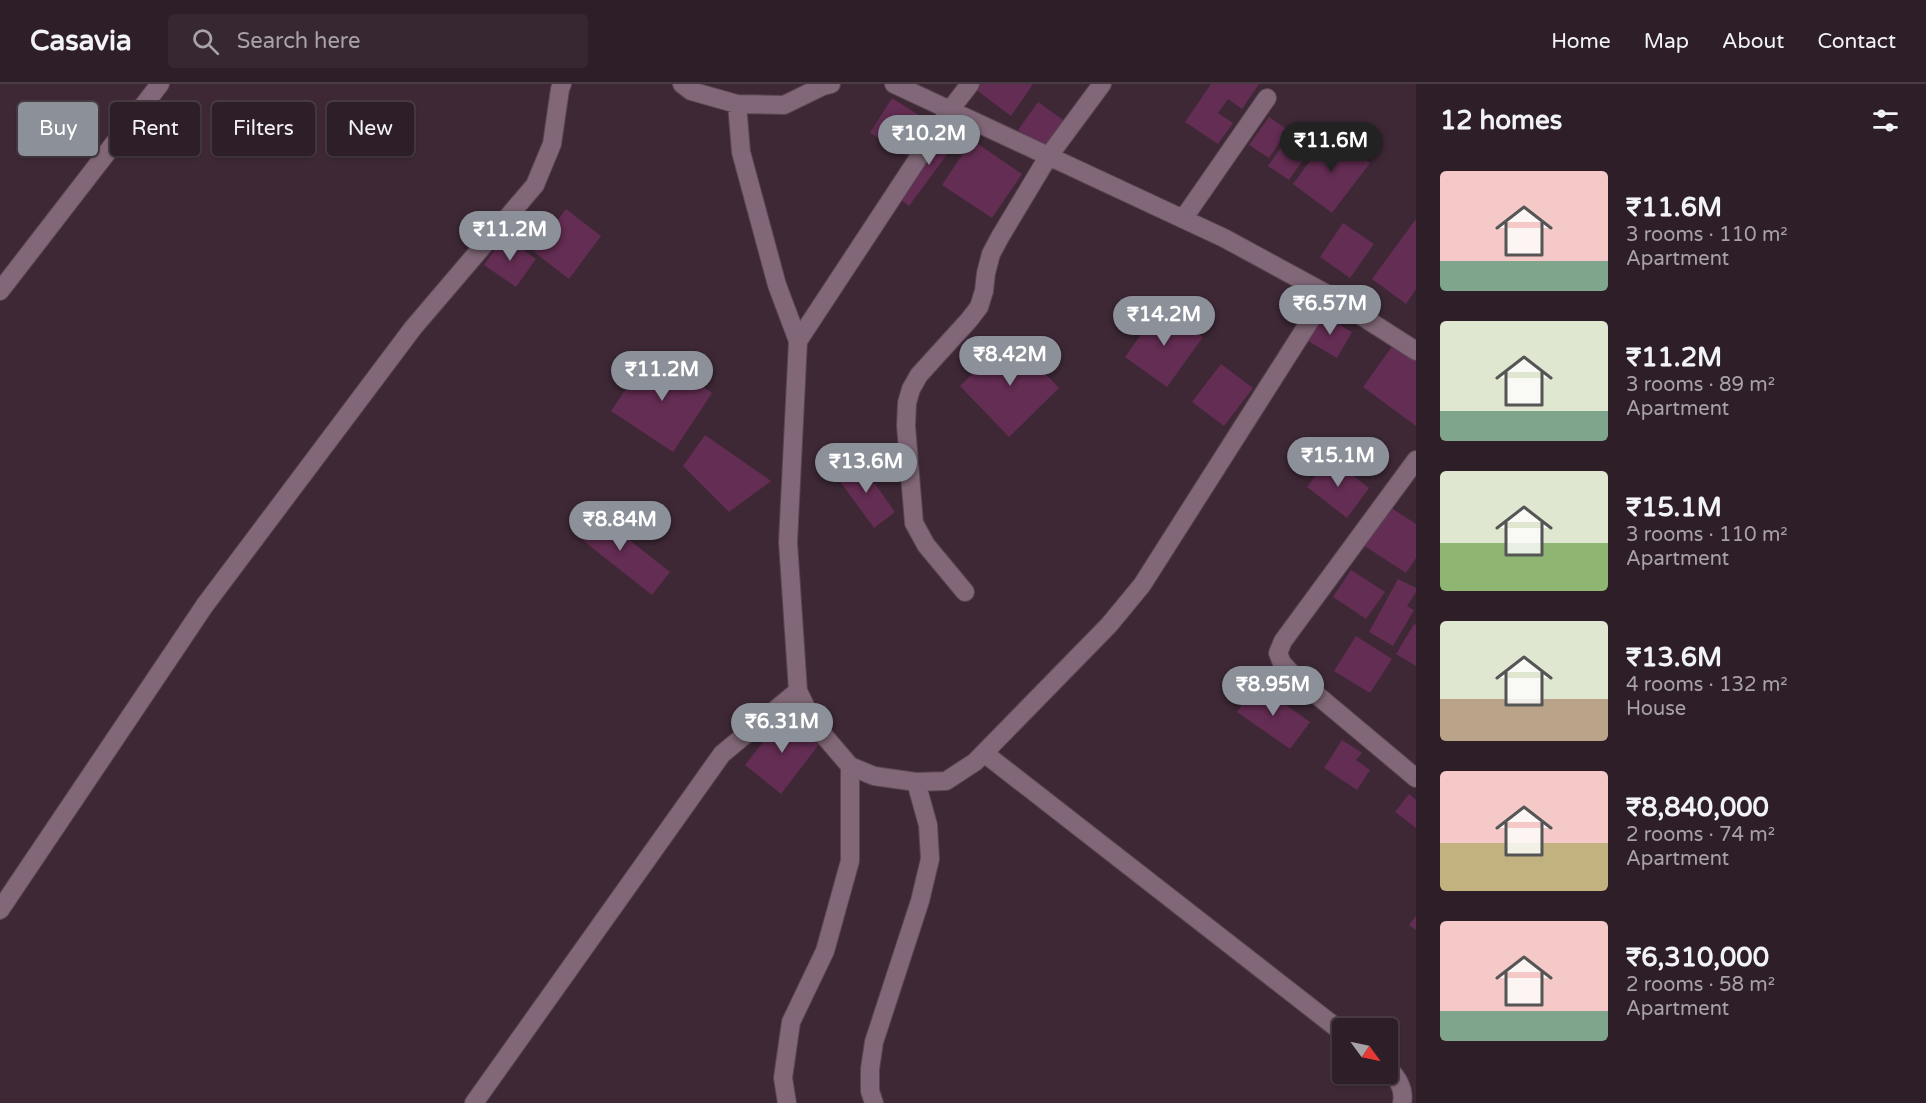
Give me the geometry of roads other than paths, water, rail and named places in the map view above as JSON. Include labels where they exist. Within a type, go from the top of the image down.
[{"type":"street","points":[[0,291],[160,84]]},
{"type":"street","points":[[0,910],[206,605],[413,328],[536,185],[552,144],[562,84]]},
{"type":"street","points":[[682,84],[691,91],[737,104],[784,105],[831,84]]},
{"type":"street","points":[[894,84],[1224,238],[1327,294],[1416,351]]},
{"type":"street","points":[[798,341],[950,110],[970,84]]},
{"type":"street","points":[[965,592],[926,545],[914,523],[906,426],[910,389],[919,375],[979,306],[991,254],[1000,237],[1048,157],[1102,84]]},
{"type":"street","points":[[1183,219],[1267,98]]},
{"type":"street","points":[[737,104],[741,152],[777,285],[798,341],[788,542],[798,691],[814,724],[850,766],[874,777],[916,782],[946,781],[975,762],[1094,641],[1142,585],[1327,294]]},
{"type":"street","points":[[1416,460],[1283,641],[1278,653],[1282,663],[1293,675],[1416,778]]},
{"type":"street","points":[[474,1103],[722,754],[798,691]]},
{"type":"street","points":[[984,753],[1332,1024]]},
{"type":"street","points":[[788,1103],[783,1078],[791,1022],[825,951],[850,861],[850,766]]},
{"type":"street","points":[[874,1103],[870,1091],[870,1080],[874,1042],[920,901],[930,859],[928,825],[916,782]]},
{"type":"street","points":[[1398,1079],[1403,1098],[1402,1103]]}]
